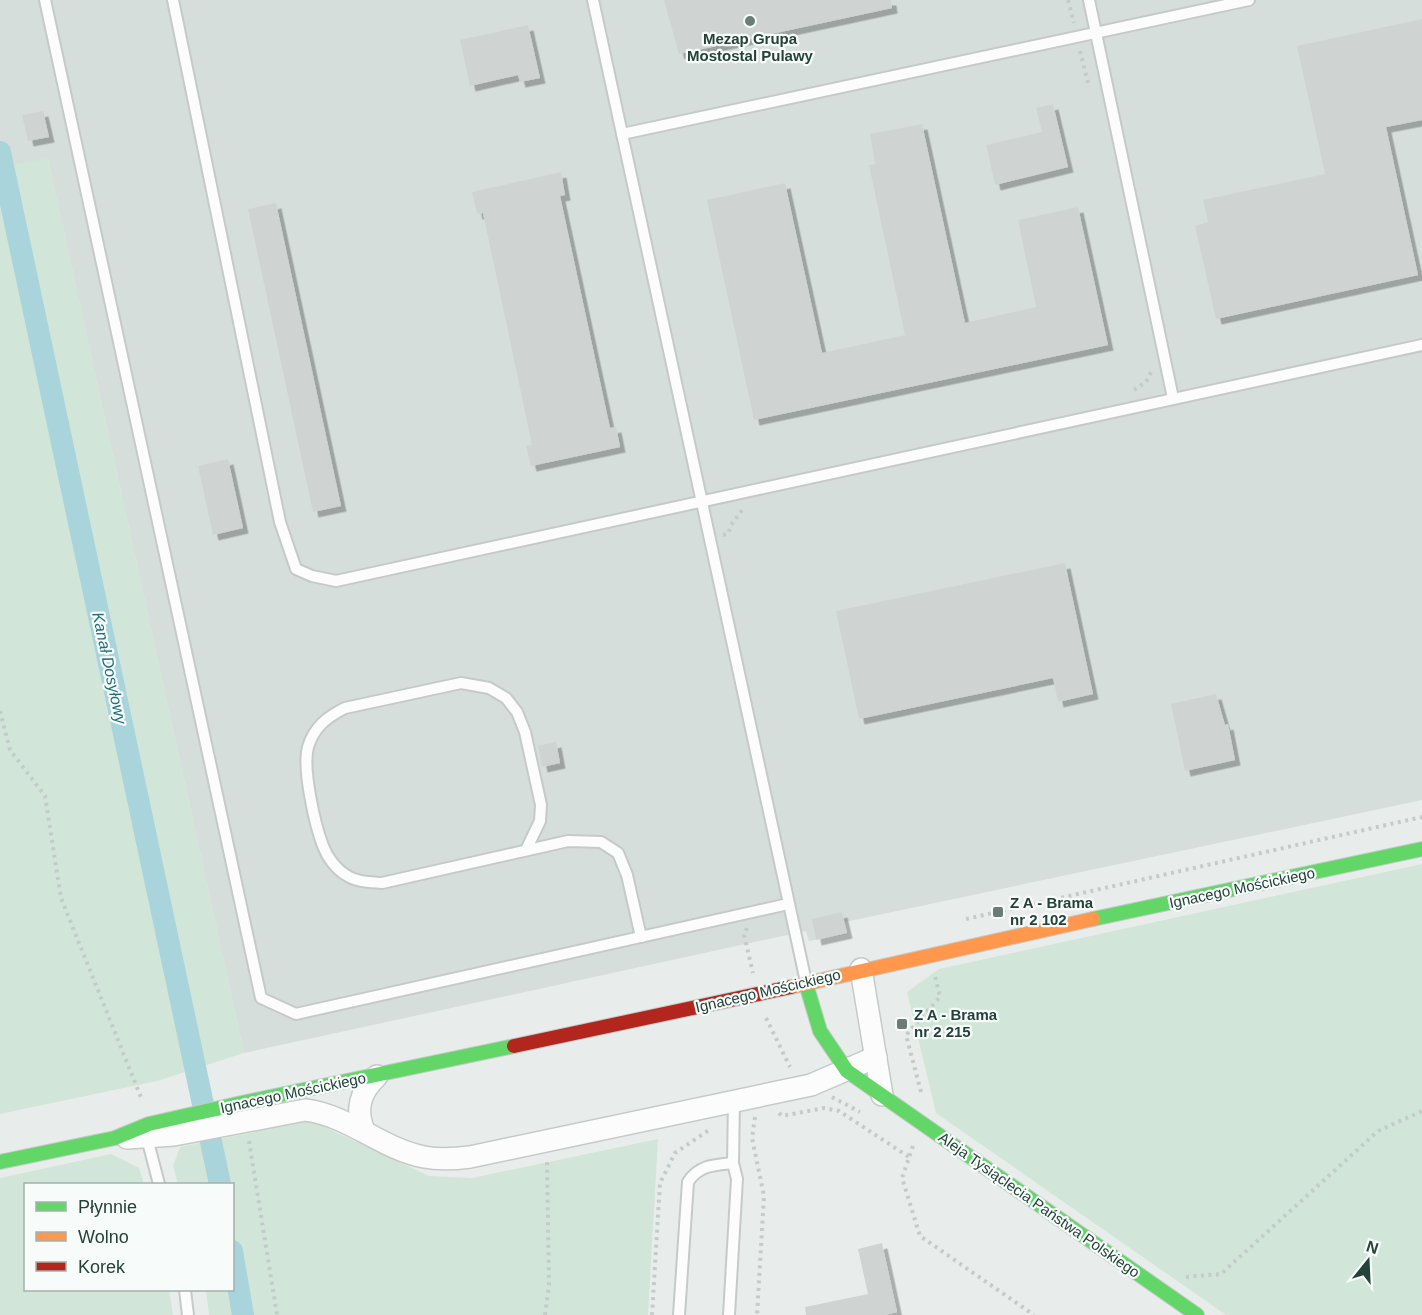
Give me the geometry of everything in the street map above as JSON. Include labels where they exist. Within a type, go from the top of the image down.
[{"type":"street","name":"Ignacego Mościckiego","points":[[241,1115],[377,1076],[806,984],[861,969],[1422,849]]},
{"type":"street","points":[[861,969],[882,1095]]},
{"type":"street","name":"Aleja Tysiąclecia Państwa Polskiego","points":[[806,984],[814,1017],[826,1047],[847,1071],[1197,1315]]},
{"type":"street","name":"Ignacego Mościckiego","points":[[0,1162],[148,1131],[241,1115],[305,1110],[320,1112],[422,1156],[441,1159],[470,1157],[811,1085],[876,1057]]},
{"type":"street","points":[[364,1131],[358,1109],[361,1097],[377,1076]]},
{"type":"lane","points":[[45,0],[261,998],[296,1014],[788,904]]},
{"type":"lane","points":[[173,0],[280,522],[296,569],[312,576],[336,581],[1422,345]]},
{"type":"lane","points":[[593,0],[806,984]]},
{"type":"lane","points":[[1089,0],[1173,399]]},
{"type":"lane","points":[[622,134],[1249,0]]},
{"type":"lane","points":[[526,850],[540,821],[541,805],[525,732],[517,712],[506,698],[489,688],[461,683],[345,708],[327,717],[316,729],[308,747],[306,763],[318,827],[324,848],[334,864],[347,876],[365,882],[382,883],[568,841],[601,842],[618,854],[627,875],[641,937]]},
{"type":"lane","points":[[729,1315],[737,1179],[733,1162],[734,1101]]},
{"type":"lane","points":[[148,1131],[159,1183]]},
{"type":"lane","points":[[679,1315],[688,1182],[693,1173],[706,1166],[733,1162]]},
{"type":"lane","points":[[185,1291],[188,1315]]},
{"type":"path","points":[[1068,0],[1072,15]]},
{"type":"path","points":[[0,711],[10,750],[45,796],[61,898],[143,1103],[148,1131]]},
{"type":"path","points":[[757,1315],[764,1196],[752,1138],[753,1122],[758,1111]]},
{"type":"path","points":[[1183,1278],[1221,1274],[1378,1131],[1422,1111]]},
{"type":"path","points":[[241,1115],[277,1315]]},
{"type":"path","points":[[916,1136],[902,1178],[920,1236],[1034,1315]]},
{"type":"path","points":[[545,1315],[549,1285],[546,1141]]},
{"type":"shaded area","points":[[0,0],[1422,0],[1422,800],[845,922],[847,934],[809,941],[806,931],[244,1053],[48,159],[0,168]]},
{"type":"green space","points":[[48,158],[244,1053],[157,1081],[0,1114],[0,168]]},
{"type":"green space","points":[[1422,864],[1422,1315],[1226,1315],[936,1113],[907,992],[939,969]]},
{"type":"green space","points":[[281,1120],[314,1122],[429,1176],[472,1178],[658,1139],[648,1315],[209,1315],[206,1291],[234,1291],[234,1183],[178,1183],[173,1166],[180,1147],[255,1132]]},
{"type":"green space","points":[[111,1154],[139,1168],[144,1183],[24,1183],[24,1291],[169,1291],[173,1315],[0,1315],[0,1178]]},
{"type":"building","name":"Mezap Grupa Mostostal Pulawy","points":[[664,0],[891,0],[892,8],[679,54]]},
{"type":"building","points":[[1422,19],[1422,120],[1386,127],[1418,275],[1216,319],[1195,226],[1208,222],[1203,200],[1325,174],[1297,46]]},
{"type":"building","points":[[528,25],[540,78],[520,82],[518,75],[470,86],[460,40]]},
{"type":"building","points":[[1053,104],[1068,167],[995,185],[986,145],[1042,132],[1036,108]]},
{"type":"building","points":[[43,111],[49,137],[28,141],[22,115]]},
{"type":"building","points":[[922,124],[965,323],[1036,307],[1018,220],[1078,207],[1108,345],[754,420],[707,200],[785,183],[822,353],[905,335],[869,165],[875,164],[870,134]]},
{"type":"building","points":[[561,172],[565,195],[560,196],[610,428],[616,427],[620,447],[531,466],[526,446],[532,445],[483,213],[477,214],[472,192]]},
{"type":"building","points":[[276,203],[341,506],[313,512],[248,209]]},
{"type":"building","points":[[228,459],[243,528],[213,535],[198,466]]},
{"type":"building","points":[[1065,563],[1093,694],[1058,702],[1053,678],[859,719],[836,611]]},
{"type":"building","points":[[1216,694],[1225,725],[1228,724],[1235,760],[1185,771],[1171,704]]},
{"type":"building","points":[[556,742],[560,763],[542,767],[538,746]]},
{"type":"building","points":[[842,912],[847,933],[816,940],[812,919]]},
{"type":"building","points":[[882,1243],[897,1312],[884,1315],[806,1315],[805,1307],[868,1294],[858,1249]]},
{"type":"waterway","name":"Kanał Dosyłowy","points":[[0,152],[220,1183]]},
{"type":"waterway","name":"Kanał Dosyłowy","points":[[234,1263],[243,1315]]},
{"type":"traffic: fast","points":[[1093,919],[1422,849]]},
{"type":"traffic: fast","points":[[806,984],[820,1031],[847,1071],[1197,1315]]},
{"type":"traffic: fast","points":[[0,1162],[115,1138],[149,1124],[237,1104],[514,1046]]},
{"type":"traffic: slow","points":[[791,987],[1093,919]]},
{"type":"traffic: jam","points":[[514,1046],[791,987]]},
{"type":"place","name":"Mezap Grupa Mostostal Pulawy","points":[[750,21]]},
{"type":"place","name":"Z A - Brama nr 2 102","points":[[998,912]]},
{"type":"place","name":"Z A - Brama nr 2 215","points":[[902,1024]]}]
